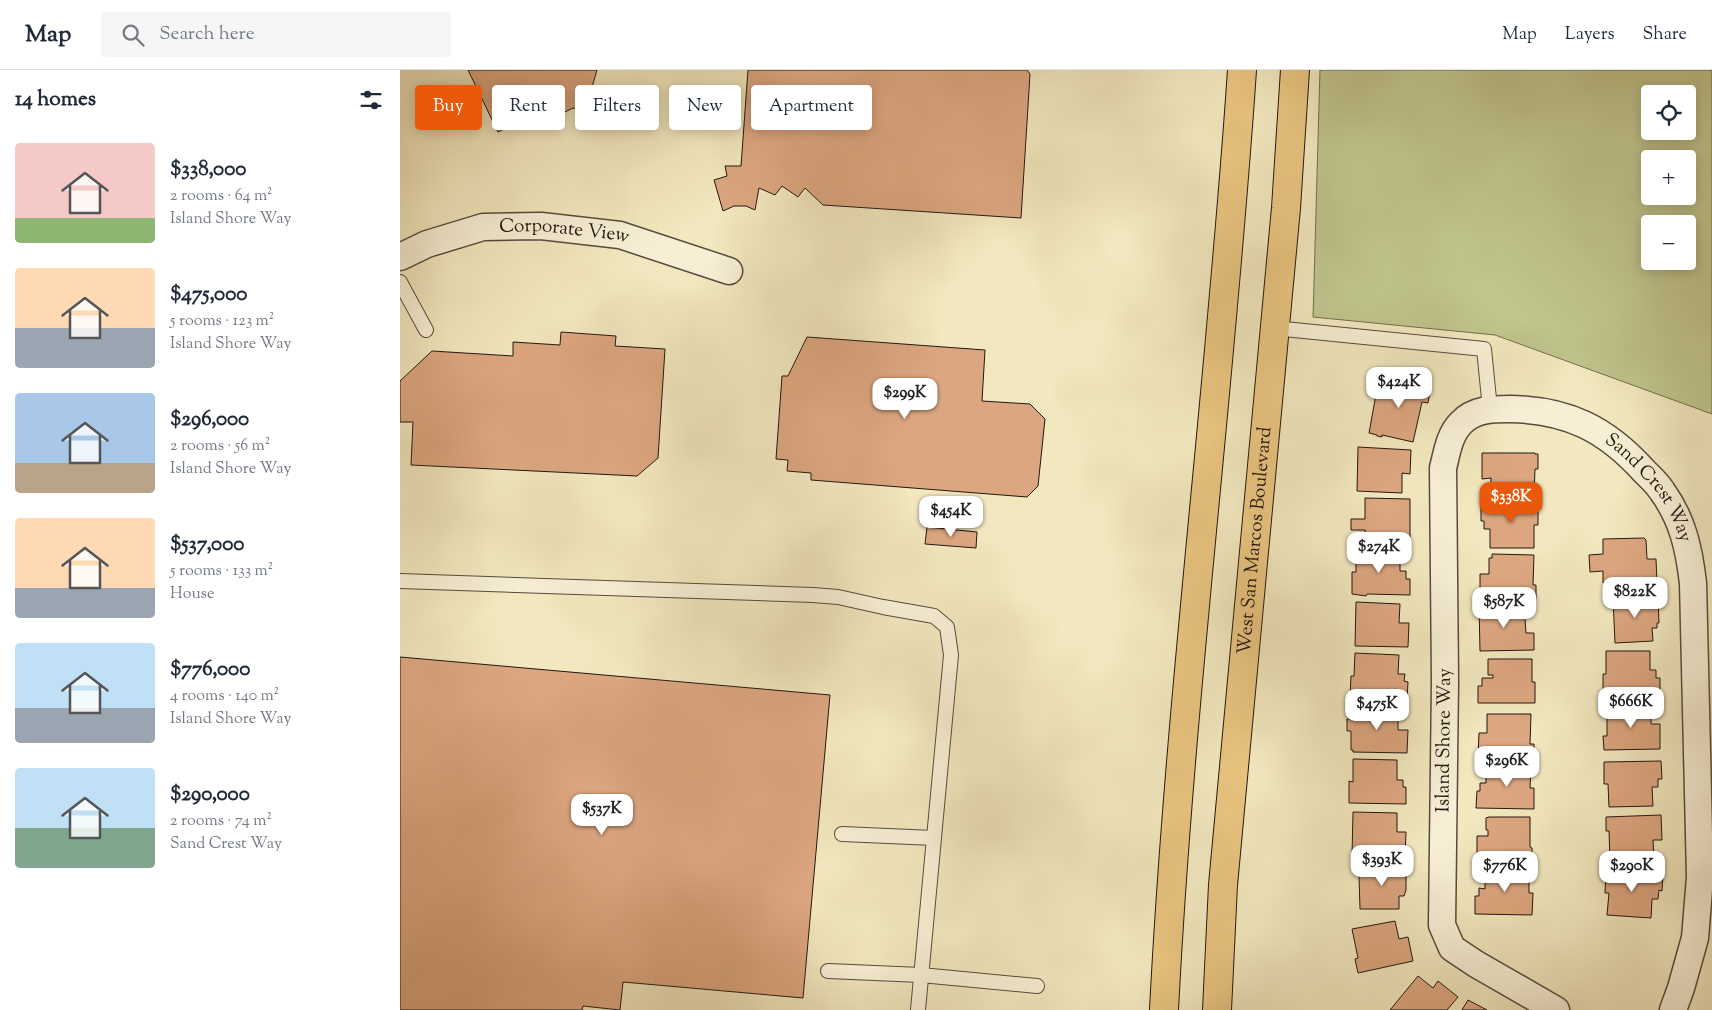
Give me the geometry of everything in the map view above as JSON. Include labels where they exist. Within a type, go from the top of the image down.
[{"type":"main road","points":[[1164,1010],[1171,877],[1232,214],[1242,70]]},
{"type":"main road","name":"West San Marcos Boulevard","points":[[1217,1010],[1224,881],[1286,208],[1295,70]]},
{"type":"street","name":"Corporate View","points":[[400,257],[427,244],[483,227],[541,226],[620,235],[729,271]]},
{"type":"street","name":"Sand Crest Way","points":[[1480,412],[1528,410],[1563,416],[1587,425],[1612,439],[1662,490],[1682,526],[1690,553],[1694,583],[1700,877],[1695,938],[1673,1010]]},
{"type":"street","name":"Island Shore Way","points":[[1480,412],[1459,424],[1452,435],[1443,468],[1445,682],[1442,925],[1452,948],[1556,1010]]},
{"type":"lane","points":[[400,282],[426,330]]},
{"type":"lane","points":[[1274,328],[1484,349],[1480,412]]},
{"type":"lane","points":[[400,581],[813,595],[838,597],[934,616],[947,627],[951,654],[918,1010]]},
{"type":"lane","points":[[842,834],[934,838]]},
{"type":"lane","points":[[828,971],[921,975],[1037,986]]},
{"type":"green space","points":[[1320,70],[1712,70],[1712,414],[1495,335],[1313,317]]},
{"type":"building","points":[[468,70],[597,70],[593,85],[575,85],[575,108],[565,112],[565,85],[492,85],[492,120],[482,99],[482,85],[475,85]]},
{"type":"building","points":[[748,70],[1027,70],[1030,74],[1021,218],[823,205],[805,188],[798,197],[782,186],[775,195],[759,188],[755,210],[746,206],[734,206],[723,211],[714,180],[727,176],[725,166],[741,166]]},
{"type":"building","points":[[561,332],[616,336],[615,346],[665,349],[658,458],[637,476],[411,465],[413,422],[400,422],[400,381],[432,351],[513,356],[513,342],[560,345]]},
{"type":"building","points":[[807,337],[985,350],[982,401],[1030,404],[1045,419],[1038,486],[1027,497],[811,480],[811,473],[787,471],[788,460],[776,459],[782,376],[788,376]]},
{"type":"building","points":[[1391,377],[1431,384],[1428,403],[1422,402],[1413,442],[1369,433],[1377,389],[1389,391]]},
{"type":"building","points":[[1358,447],[1411,450],[1410,474],[1402,473],[1402,493],[1357,491]]},
{"type":"building","points":[[1482,453],[1538,454],[1538,469],[1535,469],[1534,497],[1490,497],[1491,478],[1482,479]]},
{"type":"building","points":[[1365,498],[1410,499],[1410,545],[1365,543],[1365,530],[1351,530],[1351,519],[1365,519]]},
{"type":"building","points":[[1481,504],[1538,504],[1538,525],[1534,525],[1534,548],[1490,548],[1490,529],[1484,529],[1484,521],[1481,521]]},
{"type":"building","points":[[927,527],[977,532],[976,548],[925,544]]},
{"type":"building","points":[[1644,538],[1646,540],[1647,559],[1656,559],[1657,583],[1603,583],[1603,571],[1590,572],[1589,555],[1603,554],[1603,539]]},
{"type":"building","points":[[1356,550],[1400,551],[1400,571],[1406,571],[1406,579],[1410,579],[1410,595],[1367,594],[1366,596],[1352,594],[1352,572],[1356,572]]},
{"type":"building","points":[[1492,554],[1534,555],[1533,585],[1536,585],[1536,599],[1480,599],[1480,574],[1489,574],[1489,558],[1492,558]]},
{"type":"building","points":[[1643,597],[1643,599],[1658,598],[1659,623],[1657,623],[1657,628],[1652,628],[1653,641],[1615,643],[1613,598]]},
{"type":"building","points":[[1356,602],[1400,604],[1399,623],[1409,623],[1408,647],[1355,646]]},
{"type":"building","points":[[1524,605],[1526,633],[1534,633],[1534,650],[1480,651],[1479,606]]},
{"type":"building","points":[[1606,651],[1650,651],[1650,670],[1656,670],[1656,678],[1660,678],[1660,696],[1603,696],[1603,674],[1606,674]]},
{"type":"building","points":[[1355,653],[1399,655],[1398,674],[1405,674],[1404,681],[1408,682],[1407,699],[1350,698],[1351,676],[1354,676]]},
{"type":"building","points":[[400,657],[830,695],[803,998],[623,982],[620,1010],[583,1006],[582,1010],[400,1010]]},
{"type":"building","points":[[1488,659],[1532,659],[1532,682],[1535,682],[1535,703],[1478,703],[1478,686],[1482,686],[1482,678],[1493,678],[1493,675],[1488,675]]},
{"type":"building","points":[[1607,705],[1651,706],[1651,724],[1660,724],[1660,749],[1604,750],[1603,736],[1607,736]]},
{"type":"building","points":[[1354,708],[1398,709],[1398,730],[1408,730],[1407,753],[1353,752],[1351,750],[1351,731],[1347,731],[1347,719],[1351,719]]},
{"type":"building","points":[[1487,714],[1531,714],[1530,744],[1534,744],[1534,759],[1478,757],[1479,733],[1487,733]]},
{"type":"building","points":[[1353,759],[1397,760],[1397,780],[1403,780],[1403,787],[1406,787],[1406,804],[1349,803],[1349,781],[1353,782]]},
{"type":"building","points":[[1661,761],[1662,779],[1658,779],[1658,787],[1652,787],[1653,806],[1609,807],[1608,784],[1604,784],[1604,762]]},
{"type":"building","points":[[1486,764],[1531,765],[1530,788],[1534,788],[1534,809],[1476,808],[1477,791],[1480,791],[1480,783],[1486,783]]},
{"type":"building","points":[[1353,812],[1397,813],[1397,832],[1406,832],[1405,857],[1352,856]]},
{"type":"building","points":[[1661,815],[1662,840],[1653,840],[1654,859],[1610,860],[1609,831],[1606,831],[1606,817]]},
{"type":"building","points":[[1530,817],[1532,861],[1477,861],[1477,836],[1488,836],[1486,818]]},
{"type":"building","points":[[1361,865],[1406,866],[1406,890],[1404,896],[1399,896],[1399,909],[1360,909],[1359,877]]},
{"type":"building","points":[[1485,869],[1529,870],[1529,893],[1533,893],[1532,915],[1475,914],[1475,896],[1479,896],[1479,888],[1485,889]]},
{"type":"building","points":[[1606,871],[1663,874],[1662,891],[1659,890],[1658,899],[1652,899],[1651,918],[1607,915],[1609,893],[1605,893]]},
{"type":"building","points":[[1395,921],[1399,939],[1408,937],[1413,961],[1358,973],[1355,959],[1358,958],[1352,929]]},
{"type":"building","points":[[1418,976],[1433,988],[1438,981],[1458,997],[1447,1010],[1390,1010]]},
{"type":"building","points":[[1468,1000],[1487,1010],[1462,1010]]}]
